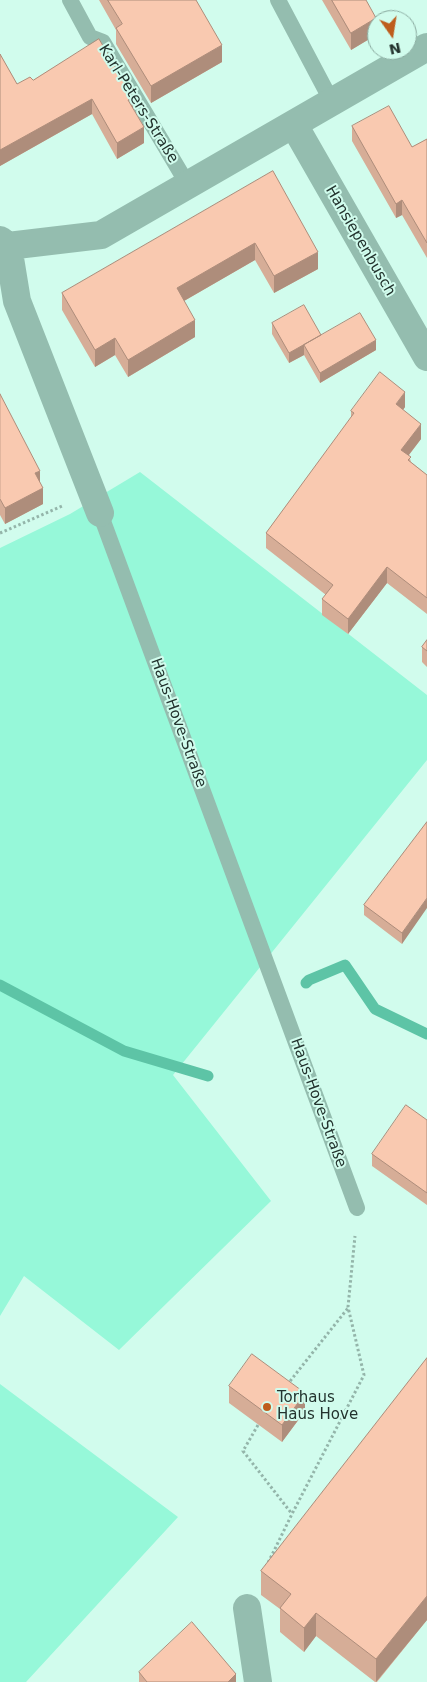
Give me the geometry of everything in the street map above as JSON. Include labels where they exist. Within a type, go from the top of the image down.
[{"type":"street","points":[[4,243],[101,235],[427,47]]},
{"type":"street","name":"Hansiepenbusch","points":[[294,125],[427,357]]},
{"type":"street","name":"Haus-Hove-Straße","points":[[4,243],[17,301],[97,503]]},
{"type":"street","points":[[246,1608],[258,1682]]},
{"type":"lane","name":"Karl-Peters-Straße","points":[[70,0],[90,37],[103,42],[188,185]]},
{"type":"lane","points":[[278,0],[332,102]]},
{"type":"lane","name":"Haus-Hove-Straße","points":[[97,503],[357,1208]]},
{"type":"path","points":[[0,533],[97,503]]},
{"type":"path","points":[[246,1608],[364,1375],[348,1307],[357,1208]]},
{"type":"path","points":[[287,1385],[348,1307]]},
{"type":"path","points":[[258,1425],[244,1451],[292,1514]]},
{"type":"green space","points":[[140,472],[427,695],[427,760],[173,1075],[271,1201],[119,1350],[24,1276],[0,1316],[0,548],[70,514]]},
{"type":"green space","points":[[0,1384],[178,1517],[26,1682],[0,1682]]},
{"type":"building","points":[[108,0],[196,0],[222,45],[151,86],[116,28],[122,24]]},
{"type":"building","points":[[332,0],[366,0],[372,10],[367,10],[367,23],[351,33]]},
{"type":"building","points":[[99,39],[133,97],[128,100],[144,127],[117,143],[92,99],[0,150],[0,54],[17,84],[30,77],[33,80]]},
{"type":"building","points":[[389,106],[412,147],[427,139],[427,243],[402,200],[396,204],[352,126]]},
{"type":"building","points":[[273,171],[318,252],[274,276],[255,243],[177,288],[195,320],[128,360],[115,338],[95,350],[62,293]]},
{"type":"building","points":[[304,305],[321,335],[289,353],[272,323]]},
{"type":"building","points":[[360,313],[376,340],[320,373],[304,345]]},
{"type":"building","points":[[380,372],[405,392],[396,404],[421,424],[401,450],[411,457],[408,460],[427,475],[427,598],[387,567],[348,619],[322,599],[333,585],[266,533],[354,413],[351,411]]},
{"type":"building","points":[[0,394],[40,471],[35,473],[43,488],[5,508],[0,499]]},
{"type":"building","points":[[427,640],[427,651],[422,647]]},
{"type":"building","points":[[427,822],[427,898],[402,933],[364,905]]},
{"type":"building","points":[[406,1105],[427,1120],[427,1193],[372,1154]]},
{"type":"building","points":[[252,1354],[305,1393],[282,1425],[229,1386]]},
{"type":"building","points":[[427,1358],[427,1596],[376,1659],[316,1613],[304,1628],[280,1608],[291,1594],[261,1571]]},
{"type":"building","points":[[192,1622],[236,1674],[228,1682],[147,1682],[139,1672]]},
{"type":"waterway","points":[[306,983],[345,965],[375,1009],[427,1034]]},
{"type":"waterway","points":[[0,985],[124,1051],[208,1076]]},
{"type":"place","name":"Torhaus Haus Hove","points":[[267,1407]]}]
